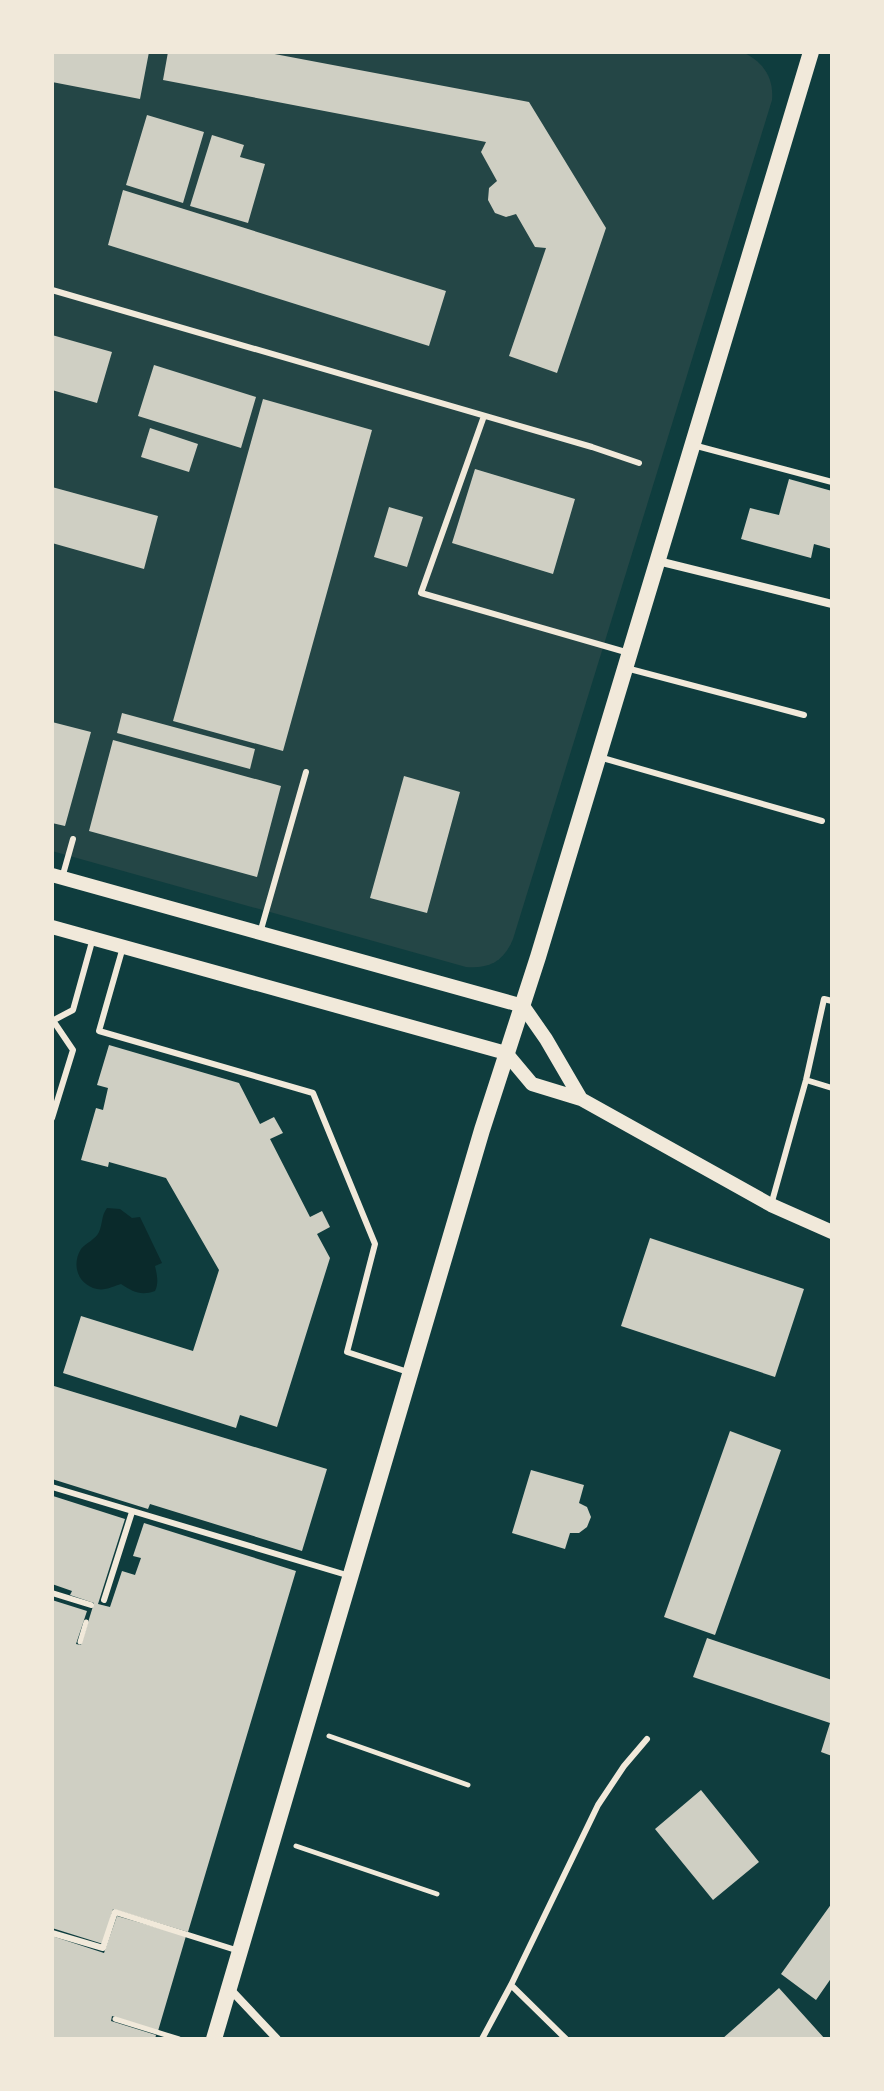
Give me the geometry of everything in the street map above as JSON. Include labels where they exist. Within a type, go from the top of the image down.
[{"type":"main road","points":[[214,2039],[506,1053],[599,757],[811,52]]},
{"type":"street","points":[[658,561],[832,604]]},
{"type":"street","points":[[57,877],[523,1006],[581,1099]]},
{"type":"street","points":[[52,927],[506,1053],[532,1084],[581,1099],[771,1205],[832,1232]]},
{"type":"street","points":[[229,1987],[277,2039]]},
{"type":"lane","points":[[52,290],[639,463]]},
{"type":"lane","points":[[484,416],[421,593],[804,715]]},
{"type":"lane","points":[[693,445],[832,482]]},
{"type":"lane","points":[[599,757],[822,821]]},
{"type":"lane","points":[[260,933],[306,772]]},
{"type":"lane","points":[[57,877],[73,839]]},
{"type":"lane","points":[[52,1118],[73,1050],[53,1020],[73,1010],[93,938]]},
{"type":"lane","points":[[123,947],[99,1031],[313,1093],[375,1244],[347,1352],[411,1373]]},
{"type":"lane","points":[[771,1205],[806,1080],[824,999],[832,1001]]},
{"type":"lane","points":[[806,1080],[832,1088]]},
{"type":"lane","points":[[52,1487],[350,1576]]},
{"type":"lane","points":[[104,1600],[132,1512]]},
{"type":"lane","points":[[52,1593],[91,1605]]},
{"type":"lane","points":[[482,2039],[598,1805],[647,1739]]},
{"type":"lane","points":[[52,1933],[103,1948],[115,1912],[239,1951]]},
{"type":"lane","points":[[511,1985],[566,2039]]},
{"type":"path","points":[[305,1728],[468,1785]]},
{"type":"path","points":[[273,1837],[437,1894]]},
{"type":"path","points":[[115,2019],[179,2039]]},
{"type":"shaded area","points":[[52,52],[742,52],[761,65],[769,77],[772,100],[513,939],[505,953],[489,965],[466,967],[52,851]]},
{"type":"shaded area","points":[[107,1208],[120,1209],[132,1218],[140,1217],[162,1263],[155,1266],[155,1291],[137,1292],[121,1284],[97,1289],[90,1287],[78,1274],[78,1255],[98,1234]]},
{"type":"building","points":[[52,52],[149,52],[140,99],[52,82]]},
{"type":"building","points":[[168,52],[264,52],[529,102],[606,228],[557,373],[509,356],[546,248],[535,247],[516,214],[506,217],[495,213],[488,200],[489,188],[497,181],[481,152],[486,142],[163,80]]},
{"type":"building","points":[[147,115],[204,132],[183,203],[126,185]]},
{"type":"building","points":[[212,135],[244,145],[240,157],[265,164],[248,223],[190,206]]},
{"type":"building","points":[[123,190],[446,291],[429,346],[108,245]]},
{"type":"building","points":[[52,335],[112,352],[97,403],[52,390]]},
{"type":"building","points":[[154,365],[256,397],[241,448],[138,416]]},
{"type":"building","points":[[263,399],[372,430],[283,751],[173,721]]},
{"type":"building","points":[[150,428],[198,444],[189,472],[141,457]]},
{"type":"building","points":[[475,469],[575,499],[553,574],[452,543]]},
{"type":"building","points":[[789,479],[832,491],[832,549],[814,544],[811,558],[741,539],[750,508],[779,515]]},
{"type":"building","points":[[52,487],[158,516],[144,569],[52,543]]},
{"type":"building","points":[[389,507],[423,517],[407,567],[374,557]]},
{"type":"building","points":[[122,713],[255,749],[250,769],[117,733]]},
{"type":"building","points":[[52,722],[91,732],[65,826],[52,823]]},
{"type":"building","points":[[113,740],[281,786],[257,877],[89,831]]},
{"type":"building","points":[[404,776],[460,792],[427,913],[370,898]]},
{"type":"building","points":[[109,1045],[239,1083],[260,1124],[274,1117],[283,1133],[270,1139],[310,1217],[322,1211],[330,1227],[317,1234],[330,1258],[277,1427],[240,1415],[236,1428],[63,1373],[81,1316],[193,1351],[219,1270],[166,1178],[109,1162],[108,1167],[81,1160],[96,1108],[103,1110],[108,1088],[97,1085]]},
{"type":"building","points":[[650,1238],[804,1289],[775,1377],[621,1326]]},
{"type":"building","points":[[54,1386],[327,1469],[302,1551],[150,1504],[148,1509],[52,1479]]},
{"type":"building","points":[[730,1431],[781,1450],[715,1635],[664,1617]]},
{"type":"building","points":[[531,1470],[584,1485],[579,1503],[587,1507],[591,1517],[587,1527],[579,1533],[570,1533],[565,1549],[512,1533]]},
{"type":"building","points":[[53,1496],[125,1519],[98,1604],[110,1607],[122,1571],[135,1575],[141,1558],[133,1556],[144,1523],[296,1571],[188,1932],[113,1909],[103,1944],[52,1928],[52,1600],[87,1611],[76,1644],[81,1645],[94,1603],[70,1595],[72,1591],[52,1584]]},
{"type":"building","points":[[707,1638],[832,1680],[832,1756],[821,1752],[830,1723],[693,1677]]},
{"type":"building","points":[[701,1790],[759,1862],[713,1900],[655,1829]]},
{"type":"building","points":[[832,1903],[832,1977],[816,2000],[781,1974]]},
{"type":"building","points":[[117,1916],[186,1936],[158,2031],[112,2016],[111,2021],[156,2035],[155,2039],[52,2039],[52,1936],[104,1953]]},
{"type":"building","points":[[779,1988],[825,2039],[722,2039],[739,2024]]}]
